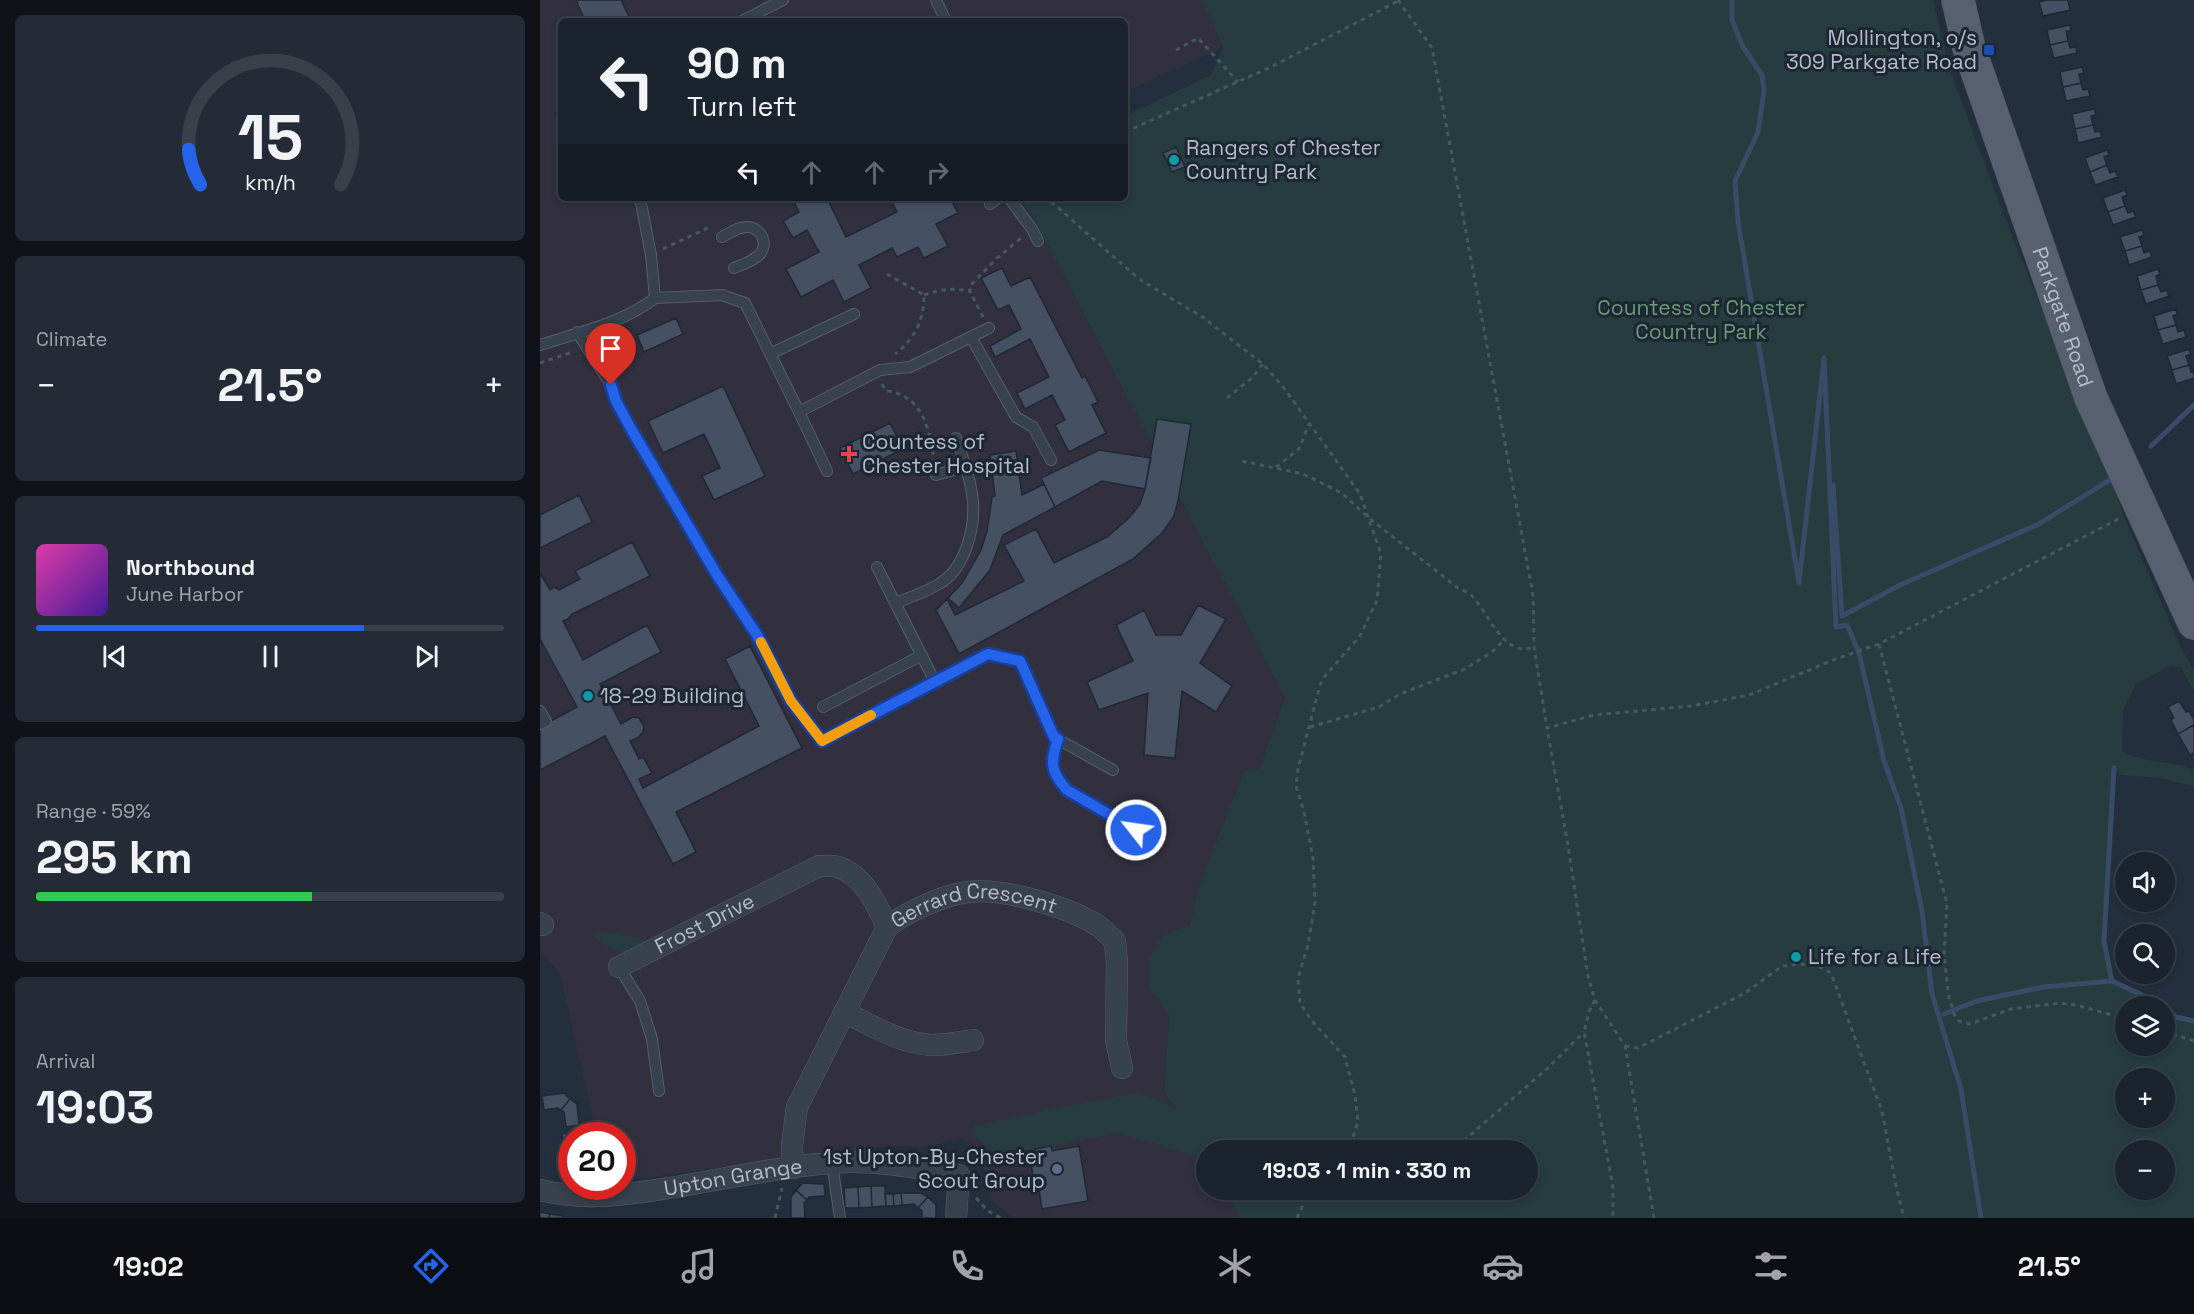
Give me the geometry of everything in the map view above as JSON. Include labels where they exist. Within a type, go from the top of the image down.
[{"type":"main road","name":"Parkgate Road","points":[[1958,0],[1969,48],[2091,398],[2194,623]]},
{"type":"street","name":"Frost Drive","points":[[619,967],[819,866],[836,866],[852,873],[874,899],[887,927]]},
{"type":"street","name":"Gerrard Crescent","points":[[790,1168],[797,1107],[887,927],[938,901],[968,892],[998,893],[1038,901],[1076,914],[1100,927],[1114,941],[1116,1040],[1122,1068]]},
{"type":"street","points":[[844,1012],[891,1035],[913,1042],[932,1045],[973,1040]]},
{"type":"street","name":"Upton Grange","points":[[540,1190],[610,1197],[832,1163],[917,1168],[958,1175],[959,1179]]},
{"type":"street","points":[[956,1218],[959,1179]]},
{"type":"lane","points":[[748,18],[783,0]]},
{"type":"lane","points":[[936,0],[945,18]]},
{"type":"lane","points":[[641,201],[651,255],[655,298]]},
{"type":"lane","points":[[1012,201],[1032,229],[1038,242]]},
{"type":"lane","points":[[722,237],[742,227],[753,228],[762,236],[764,247],[758,256],[734,268]]},
{"type":"lane","points":[[540,345],[644,308],[655,298],[722,295],[745,303],[827,471]]},
{"type":"lane","points":[[771,354],[854,314]]},
{"type":"lane","points":[[799,412],[880,370],[910,367],[989,328]]},
{"type":"lane","points":[[578,332],[611,385],[616,401],[630,427],[717,575],[757,635],[791,701],[822,741],[988,654],[1020,661],[1054,737],[1113,770]]},
{"type":"lane","points":[[971,338],[1016,417],[1032,428],[1051,460]]},
{"type":"lane","points":[[896,603],[940,584],[963,558],[971,530],[973,503],[956,438]]},
{"type":"lane","points":[[936,475],[965,466]]},
{"type":"lane","points":[[877,567],[935,682]]},
{"type":"lane","points":[[823,707],[922,655]]},
{"type":"lane","points":[[540,711],[546,721],[540,724]]},
{"type":"lane","points":[[1058,739],[1052,757],[1053,769],[1059,782],[1067,790],[1136,830]]},
{"type":"lane","name":"Frost Drive","points":[[619,967],[640,1000],[652,1039],[659,1091]]},
{"type":"lane","points":[[832,1163],[840,1218]]},
{"type":"path","points":[[1128,131],[1273,66],[1399,0],[1432,48],[1533,595],[1534,647],[1588,976],[1595,1000],[1625,1046],[1654,1218]]},
{"type":"path","points":[[1176,50],[1198,38],[1238,82]]},
{"type":"path","points":[[1048,201],[1139,279],[1204,318],[1263,364],[1284,388],[1359,494],[1381,554],[1377,600],[1360,636],[1325,676],[1320,685],[1298,769],[1296,786],[1304,812],[1313,858],[1315,903],[1308,945],[1298,978],[1300,1003],[1311,1020],[1345,1057],[1355,1095],[1358,1122],[1352,1140]]},
{"type":"path","points":[[651,255],[716,224]]},
{"type":"path","points":[[989,328],[970,291],[970,286],[977,277],[1032,229]]},
{"type":"path","points":[[924,295],[954,288],[970,291]]},
{"type":"path","points":[[540,362],[586,348]]},
{"type":"path","points":[[1227,398],[1252,378],[1263,364]]},
{"type":"path","points":[[1276,468],[1299,449],[1309,424]]},
{"type":"path","points":[[1242,462],[1303,474],[1342,493],[1369,518],[1470,595],[1504,639],[1514,647],[1527,650],[1534,647]]},
{"type":"path","points":[[1547,728],[1594,715],[1691,706],[1749,695],[1846,655],[1879,644],[2141,507]]},
{"type":"path","points":[[1310,727],[1379,707],[1400,694],[1465,669],[1492,652],[1504,639]]},
{"type":"path","points":[[1879,644],[1947,904],[1944,956],[1955,1016],[1959,1021],[1970,1024],[2011,1009],[2061,1003],[2115,1016]]},
{"type":"path","points":[[1625,1046],[1638,1048],[1740,996],[1782,966],[1800,964],[1819,967],[1831,973],[1882,1110],[1904,1218]]},
{"type":"path","points":[[1595,1000],[1589,1011],[1584,1032],[1613,1187],[1613,1218]]},
{"type":"path","points":[[1464,1140],[1548,1068],[1584,1032]]},
{"type":"path","points":[[2175,1035],[2194,1041]]},
{"type":"path","points":[[775,1218],[790,1168]]},
{"type":"path","points":[[959,1179],[988,1211],[1001,1218]]},
{"type":"path","points":[[1297,1218],[1305,1200]]},
{"type":"shaded area","name":"Countess of Chester Hospital","points":[[540,0],[1202,0],[1223,47],[1128,91],[1128,18],[558,18],[558,201],[1022,201],[1030,211],[1285,698],[1211,897],[1198,890],[1169,1015],[1164,1092],[1197,1140],[1196,1200],[1229,1200],[1239,1218],[1014,1218],[988,1197],[996,1185],[982,1167],[984,1152],[960,1138],[926,1147],[889,1146],[636,1177],[636,1122],[594,1122],[560,974],[540,950]]},
{"type":"green space","name":"Countess of Chester Country Park","points":[[1202,0],[1933,0],[1951,73],[2008,226],[2111,479],[2124,517],[2182,650],[2194,670],[2194,691],[2181,668],[2172,665],[2136,684],[2123,710],[2122,751],[2138,758],[2175,764],[2194,770],[2194,786],[2160,778],[2121,775],[2114,768],[2104,941],[2112,981],[2144,996],[2115,996],[2115,1056],[2175,1056],[2175,1016],[2194,1021],[2194,1218],[1239,1218],[1229,1200],[1538,1200],[1538,1140],[1196,1140],[1196,1156],[1119,1133],[1010,1154],[990,1150],[971,1134],[975,1126],[1135,1093],[1158,1099],[1177,1111],[1164,1092],[1169,1015],[1149,988],[1150,957],[1162,936],[1190,925],[1198,889],[1244,772],[1253,768],[1258,771],[1285,698],[1030,211],[1022,201],[1128,201],[1128,115],[1211,75],[1223,47]]},
{"type":"green space","points":[[602,931],[649,940],[660,950],[624,952],[616,950],[601,943],[593,936]]},
{"type":"building","points":[[576,0],[621,0],[630,18],[584,18]]},
{"type":"building","points":[[2068,0],[2070,10],[2043,16],[2039,2]]},
{"type":"building","points":[[2070,25],[2071,31],[2066,31],[2068,41],[2050,45],[2047,30]]},
{"type":"building","points":[[2068,41],[2070,48],[2076,47],[2077,53],[2054,58],[2050,45]]},
{"type":"building","points":[[2082,67],[2084,73],[2079,74],[2081,83],[2063,87],[2060,72]]},
{"type":"building","points":[[2081,83],[2083,90],[2088,89],[2090,96],[2066,101],[2063,87]]},
{"type":"building","points":[[2094,109],[2096,115],[2091,116],[2093,125],[2075,129],[2072,114]]},
{"type":"building","points":[[2093,125],[2095,132],[2100,131],[2102,137],[2078,143],[2075,129]]},
{"type":"building","name":"Rangers of Chester Country Park","points":[[1176,147],[1185,167],[1172,172],[1163,153]]},
{"type":"building","points":[[2107,150],[2109,155],[2104,157],[2107,165],[2090,172],[2085,158]]},
{"type":"building","points":[[2107,165],[2110,173],[2115,171],[2118,177],[2095,185],[2090,172]]},
{"type":"building","points":[[2125,190],[2127,195],[2122,197],[2125,206],[2108,212],[2103,198]]},
{"type":"building","points":[[794,201],[828,201],[846,237],[897,212],[892,201],[952,201],[958,213],[936,224],[948,246],[924,258],[918,247],[897,257],[892,248],[859,265],[871,288],[844,302],[833,280],[801,297],[786,269],[819,252],[807,230],[793,238],[783,221],[799,212]]},
{"type":"building","points":[[2125,206],[2128,213],[2133,211],[2136,217],[2113,225],[2108,212]]},
{"type":"building","points":[[2142,230],[2144,235],[2139,237],[2142,246],[2125,251],[2120,237]]},
{"type":"building","points":[[2142,246],[2144,253],[2150,251],[2152,257],[2129,265],[2125,251]]},
{"type":"building","points":[[1002,268],[1011,286],[1030,277],[1082,378],[1085,376],[1098,402],[1092,405],[1106,433],[1069,452],[1055,425],[1065,420],[1052,395],[1025,409],[1017,393],[1049,377],[1030,339],[995,357],[990,346],[1021,329],[1009,305],[998,310],[981,278]]},
{"type":"building","points":[[2158,269],[2160,274],[2156,276],[2158,285],[2141,290],[2137,276]]},
{"type":"building","points":[[2158,285],[2161,292],[2166,290],[2169,296],[2146,304],[2141,290]]},
{"type":"building","points":[[2176,309],[2177,314],[2173,316],[2176,325],[2158,330],[2154,316]]},
{"type":"building","points":[[676,318],[683,334],[644,352],[637,335]]},
{"type":"building","points":[[2176,325],[2178,332],[2184,330],[2186,337],[2163,344],[2158,330]]},
{"type":"building","points":[[2189,349],[2191,354],[2186,356],[2189,365],[2172,370],[2167,356]]},
{"type":"building","points":[[2189,365],[2191,372],[2194,371],[2194,378],[2176,384],[2172,370]]},
{"type":"building","points":[[723,386],[765,476],[714,500],[702,476],[720,468],[704,434],[663,453],[648,421]]},
{"type":"building","points":[[1157,419],[1191,424],[1178,501],[1174,516],[1162,533],[1133,559],[959,654],[936,610],[947,599],[955,615],[1024,581],[1004,545],[1036,529],[1054,563],[1107,537],[1129,518],[1140,504],[1145,489]]},
{"type":"building","points":[[890,423],[903,449],[853,474],[840,448]]},
{"type":"building","points":[[1099,450],[1151,458],[1145,489],[1102,481],[1055,507],[1041,478]]},
{"type":"building","points":[[1016,451],[1022,495],[1044,484],[1055,507],[1003,535],[990,570],[959,608],[948,598],[962,583],[981,550],[987,531],[992,497],[995,496],[990,455]]},
{"type":"building","points":[[579,495],[592,522],[540,548],[540,515]]},
{"type":"building","name":"18-29 Building","points":[[632,542],[650,576],[572,614],[563,621],[583,660],[647,625],[661,652],[600,684],[621,724],[633,717],[639,718],[644,726],[639,737],[630,741],[639,759],[643,757],[652,773],[639,779],[643,788],[759,726],[725,659],[750,646],[802,748],[676,812],[696,852],[673,864],[605,736],[540,770],[540,727],[577,707],[540,639],[540,573],[550,590],[554,587],[559,590],[580,579],[575,571]]},
{"type":"building","points":[[1198,605],[1226,619],[1200,663],[1232,686],[1216,712],[1182,691],[1175,758],[1144,755],[1148,693],[1099,710],[1087,682],[1133,661],[1116,625],[1144,610],[1156,635],[1181,635]]},
{"type":"building","points":[[2179,701],[2186,712],[2189,711],[2194,725],[2178,734],[2171,720],[2174,718],[2168,707]]},
{"type":"building","points":[[2194,725],[2194,753],[2190,755],[2178,734]]},
{"type":"building","points":[[564,1093],[570,1099],[561,1110],[558,1108],[544,1110],[542,1096]]},
{"type":"building","points":[[570,1099],[577,1104],[579,1122],[565,1122],[564,1112],[561,1110]]},
{"type":"building","name":"1st Upton-By-Chester Scout Group","points":[[1051,1146],[1052,1151],[1079,1146],[1088,1201],[1042,1209],[1038,1183],[1034,1184],[1030,1156],[1036,1155],[1035,1149]]},
{"type":"building","points":[[803,1183],[824,1184],[825,1196],[809,1197],[807,1200],[796,1190]]},
{"type":"building","points":[[871,1186],[872,1207],[859,1208],[858,1187]]},
{"type":"building","points":[[871,1186],[885,1186],[886,1206],[872,1207]]},
{"type":"building","points":[[858,1187],[859,1208],[845,1208],[844,1188]]},
{"type":"building","points":[[796,1190],[807,1200],[804,1203],[805,1218],[791,1218],[791,1197]]},
{"type":"building","points":[[901,1193],[902,1205],[894,1206],[893,1194]]},
{"type":"building","points":[[901,1193],[921,1193],[928,1197],[918,1208],[914,1204],[902,1205]]},
{"type":"building","points":[[885,1194],[893,1194],[894,1206],[886,1206]]},
{"type":"building","points":[[928,1197],[936,1205],[936,1218],[922,1218],[922,1211],[918,1208]]},
{"type":"building","points":[[540,1212],[550,1214],[549,1218],[540,1218]]},
{"type":"building","points":[[550,1214],[563,1216],[563,1218],[549,1218]]},
{"type":"waterway","points":[[1732,0],[1732,20],[1743,47],[1762,75],[1764,91],[1758,132],[1735,181],[1738,222],[1799,583],[1824,358],[1836,627],[1847,625],[1859,653],[1884,761],[1901,808],[1922,911],[1932,994],[1961,1089],[1981,1218]]},
{"type":"waterway","points":[[2151,446],[2194,405]]},
{"type":"waterway","points":[[1833,485],[1842,616],[1900,585],[2039,524],[2111,479]]},
{"type":"waterway","points":[[2112,981],[2104,941],[2114,768]]},
{"type":"waterway","points":[[1944,1014],[1977,1001],[2043,987],[2112,981],[2144,996]]},
{"type":"waterway","points":[[2175,1016],[2194,1021]]},
{"type":"slow traffic","points":[[761,642],[791,701],[822,741],[871,715]]},
{"type":"place","name":"Mollington, o/s 309 Parkgate Road","points":[[1989,50]]},
{"type":"place","name":"Rangers of Chester Country Park","points":[[1174,160]]},
{"type":"place","name":"Countess of Chester Hospital","points":[[849,454]]},
{"type":"place","name":"18-29 Building","points":[[588,696]]},
{"type":"place","name":"Life for a Life","points":[[1796,957]]},
{"type":"place","name":"1st Upton-By-Chester Scout Group","points":[[1057,1169]]},
{"type":"route","points":[[611,385],[616,401],[630,427],[717,575],[757,635],[791,701],[822,741],[988,654],[1020,661],[1054,737],[1058,739],[1052,757],[1053,769],[1059,782],[1067,790],[1136,830]]}]
